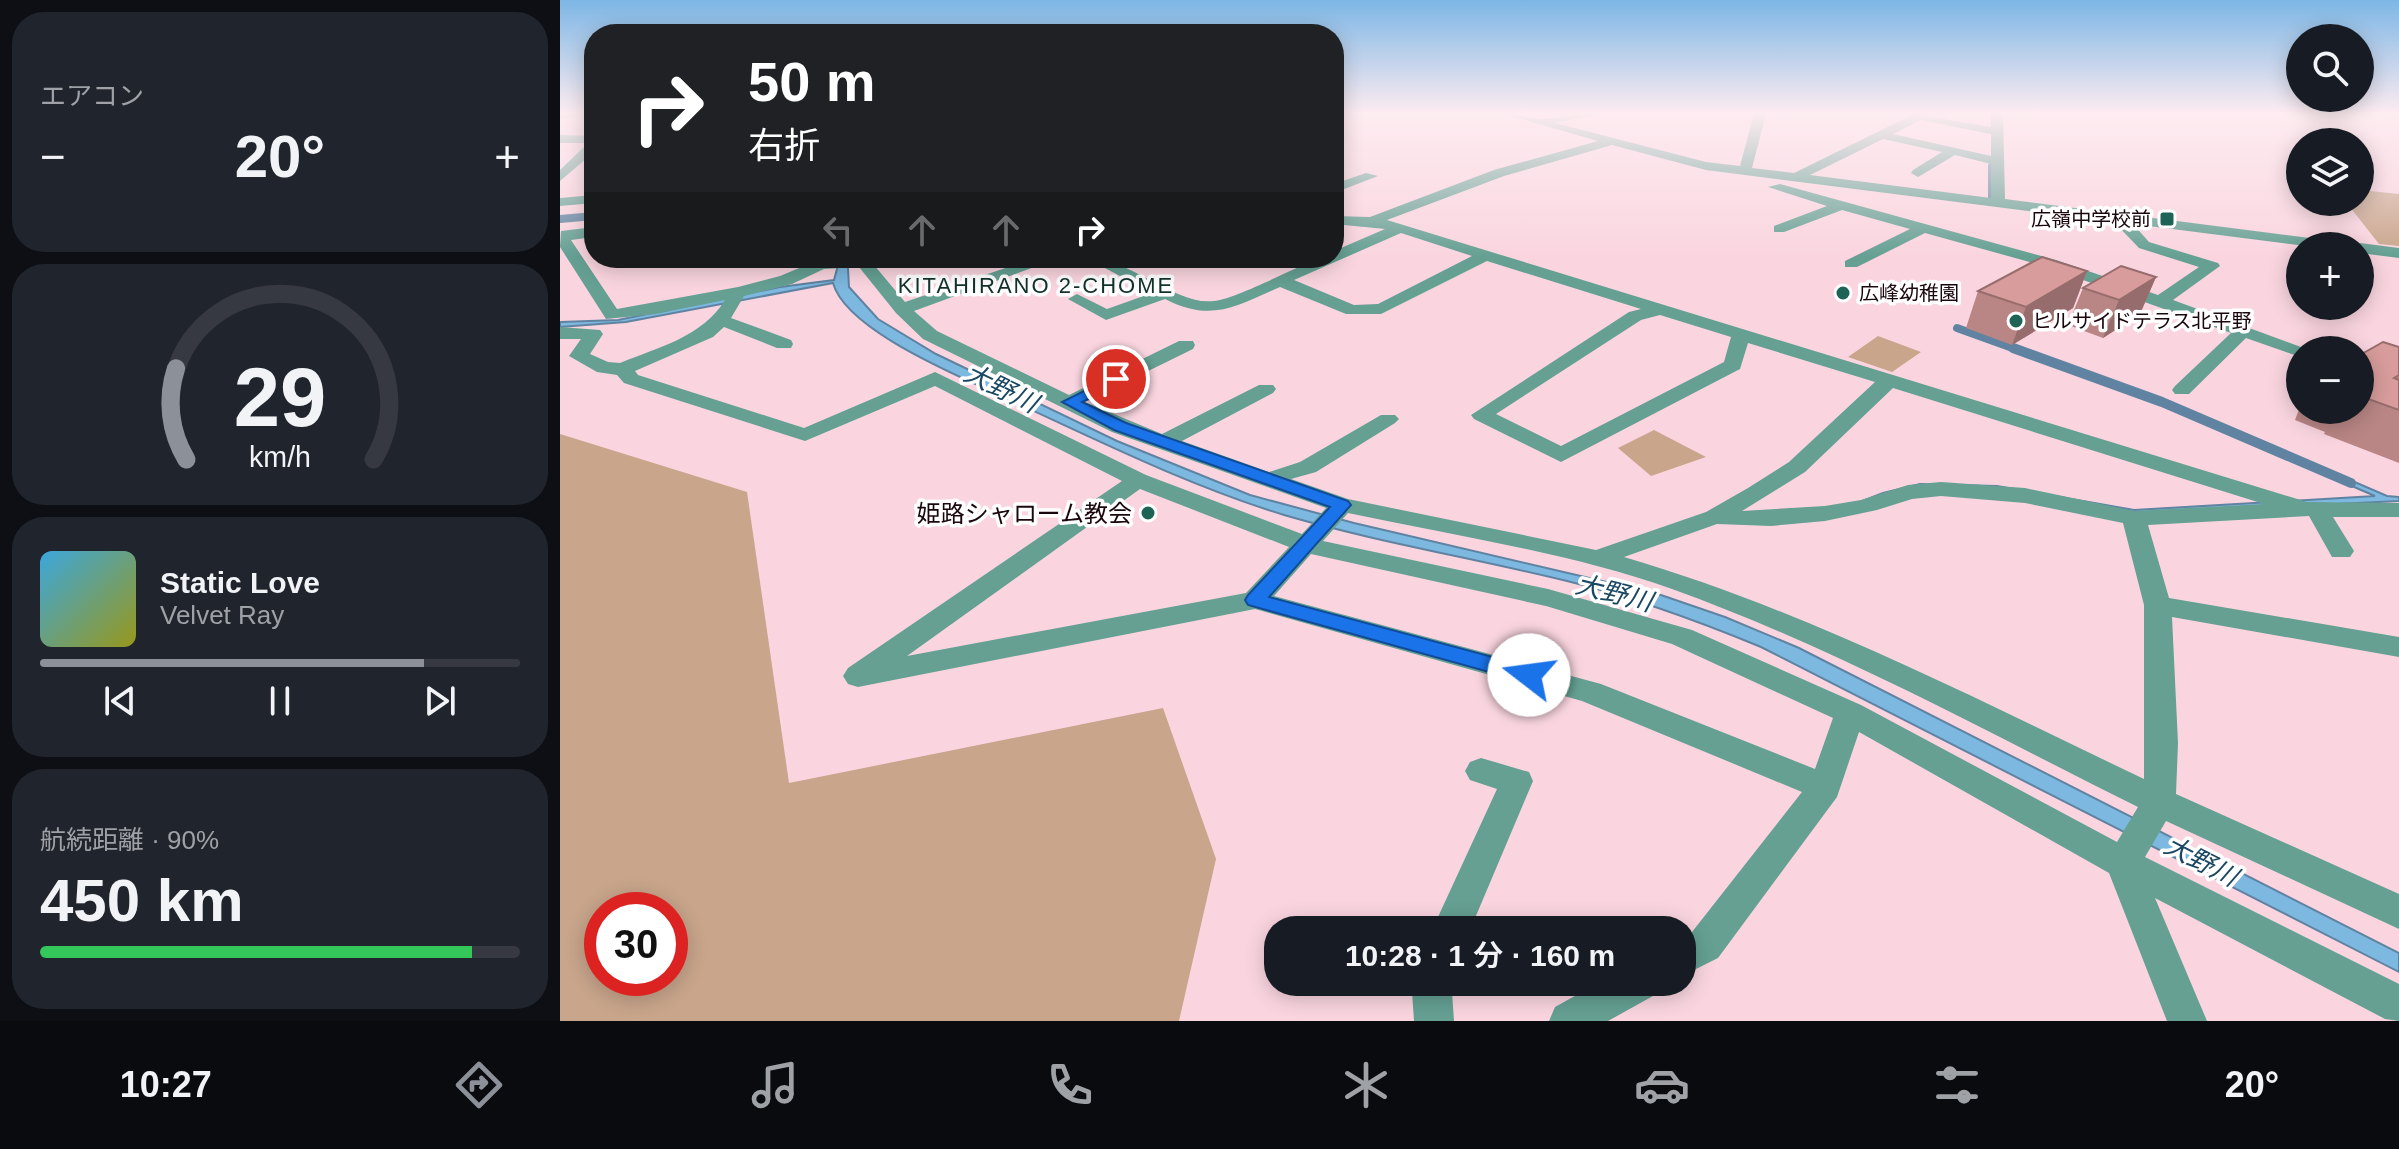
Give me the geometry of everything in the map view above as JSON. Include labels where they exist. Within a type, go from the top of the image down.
[{"type":"street","points":[[560,177],[576,162]]},
{"type":"street","points":[[1372,221],[1499,173],[1539,162]]},
{"type":"street","points":[[1682,162],[2286,239]]},
{"type":"street","points":[[1745,171],[1747,162]]},
{"type":"street","points":[[1796,177],[1827,162]]},
{"type":"street","points":[[1918,173],[1936,162]]},
{"type":"street","points":[[1997,162],[1998,203]]},
{"type":"street","points":[[572,166],[584,165]]},
{"type":"street","points":[[1745,171],[1769,185],[2050,263],[2286,346]]},
{"type":"street","points":[[1344,185],[1371,176]]},
{"type":"street","points":[[1878,215],[1958,198]]},
{"type":"street","points":[[560,202],[584,200]]},
{"type":"street","points":[[1779,229],[1842,205]]},
{"type":"street","points":[[2119,218],[2144,245],[2212,266],[2159,302]]},
{"type":"street","points":[[560,223],[584,219]]},
{"type":"street","points":[[1344,220],[1372,221],[1400,228],[1741,336],[2311,509],[2341,551]]},
{"type":"street","points":[[1344,253],[1400,228]]},
{"type":"street","points":[[1851,264],[1924,228]]},
{"type":"street","points":[[584,233],[560,236],[612,315],[735,297],[786,280],[809,268]]},
{"type":"street","points":[[2374,250],[2399,253]]},
{"type":"street","points":[[1281,281],[1352,310],[1381,309],[1484,256]]},
{"type":"street","points":[[869,268],[902,309],[930,335],[1120,427],[1342,505],[1597,558],[1681,583],[1867,659],[2159,802],[2399,912]]},
{"type":"street","points":[[902,309],[1022,268]]},
{"type":"street","points":[[1113,268],[1190,305],[1218,307],[1310,268]]},
{"type":"street","points":[[1075,304],[1106,315],[1164,294]]},
{"type":"street","points":[[560,333],[594,334],[579,356],[604,368],[623,369],[707,333],[721,320],[735,297]]},
{"type":"street","points":[[1661,310],[1635,316],[1481,415],[1561,455],[1733,365],[1741,336]]},
{"type":"street","points":[[721,320],[784,344]]},
{"type":"street","points":[[2182,390],[2243,331]]},
{"type":"street","points":[[1070,402],[1186,345]]},
{"type":"street","points":[[623,369],[631,379],[805,435],[935,378],[1138,480],[1307,545],[1548,598],[1682,637],[1850,713],[2123,863],[2399,1005]]},
{"type":"street","points":[[1597,558],[1715,517],[1797,467],[1889,380]]},
{"type":"street","points":[[1164,442],[1266,389]]},
{"type":"street","points":[[1269,479],[1308,467],[1388,419]]},
{"type":"street","points":[[1138,480],[858,676],[1255,600],[1590,692],[1825,787]]},
{"type":"street","points":[[1715,517],[1761,520],[1818,515],[1864,507],[1914,491],[1960,490],[2042,498],[2134,518],[2311,509],[2399,510]]},
{"type":"street","points":[[1255,600],[1342,505]]},
{"type":"street","points":[[2123,863],[2159,802],[2162,743],[2158,605],[2134,518]]},
{"type":"street","points":[[2158,605],[2399,647]]},
{"type":"street","points":[[1696,950],[1705,945],[1825,787],[1850,713]]},
{"type":"street","points":[[1457,916],[1517,781],[1481,771]]},
{"type":"street","points":[[2123,863],[2187,1021]]},
{"type":"street","points":[[1432,996],[1434,1021]]},
{"type":"street","points":[[1569,1021],[1614,996]]},
{"type":"shaded area","points":[[2374,191],[2399,194],[2399,246],[2379,244],[2374,232],[2370,232],[2357,216],[2374,216]]},
{"type":"shaded area","points":[[1878,336],[1921,352],[1892,372],[1848,357]]},
{"type":"shaded area","points":[[1654,430],[1706,457],[1651,476],[1618,448]]},
{"type":"shaded area","points":[[560,434],[747,492],[789,783],[1163,708],[1216,859],[1179,1021],[560,1021]]},
{"type":"water","name":"大野川","points":[[837,268],[848,268],[849,287],[878,319],[936,354],[1117,441],[1250,495],[1354,523],[1658,594],[1725,617],[1799,648],[2399,953],[2399,972],[1761,647],[1616,594],[1319,525],[1207,488],[1095,440],[898,345],[856,315],[841,299],[833,283],[626,322],[560,327],[560,322],[618,320],[780,287],[834,280]]},
{"type":"water","points":[[2343,477],[2387,496],[2399,497],[2399,501],[2135,514],[1921,487],[1847,507],[1883,493],[1920,484],[1997,486],[2134,510],[2375,496],[2338,480]]},
{"type":"building","points":[[2042,257],[2087,271],[2026,307],[1978,291]]},
{"type":"building","points":[[2121,266],[2156,277],[2119,300],[2083,288]]},
{"type":"building","points":[[2383,342],[2399,347],[2399,375],[2394,378],[2399,380],[2399,410],[2374,401],[2374,347]]},
{"type":"waterway","points":[[1991,166],[1991,197]]},
{"type":"waterway","points":[[560,219],[584,217]]},
{"type":"waterway","points":[[572,218],[584,217]]},
{"type":"waterway","points":[[1957,328],[2018,350]]},
{"type":"waterway","points":[[2013,348],[2162,402],[2351,483]]},
{"type":"place","name":"広嶺中学校前","points":[[2167,219]]},
{"type":"place","name":"広峰幼稚園","points":[[1843,293]]},
{"type":"place","name":"ヒルサイドテラス北平野","points":[[2016,321]]},
{"type":"place","name":"姫路シャローム教会","points":[[1148,513]]},
{"type":"district","name":"KITAHIRANO 2-CHOME","points":[[1036,285]]},
{"type":"route","points":[[1116,379],[1070,402],[1120,427],[1342,505],[1255,600],[1529,675]]}]
